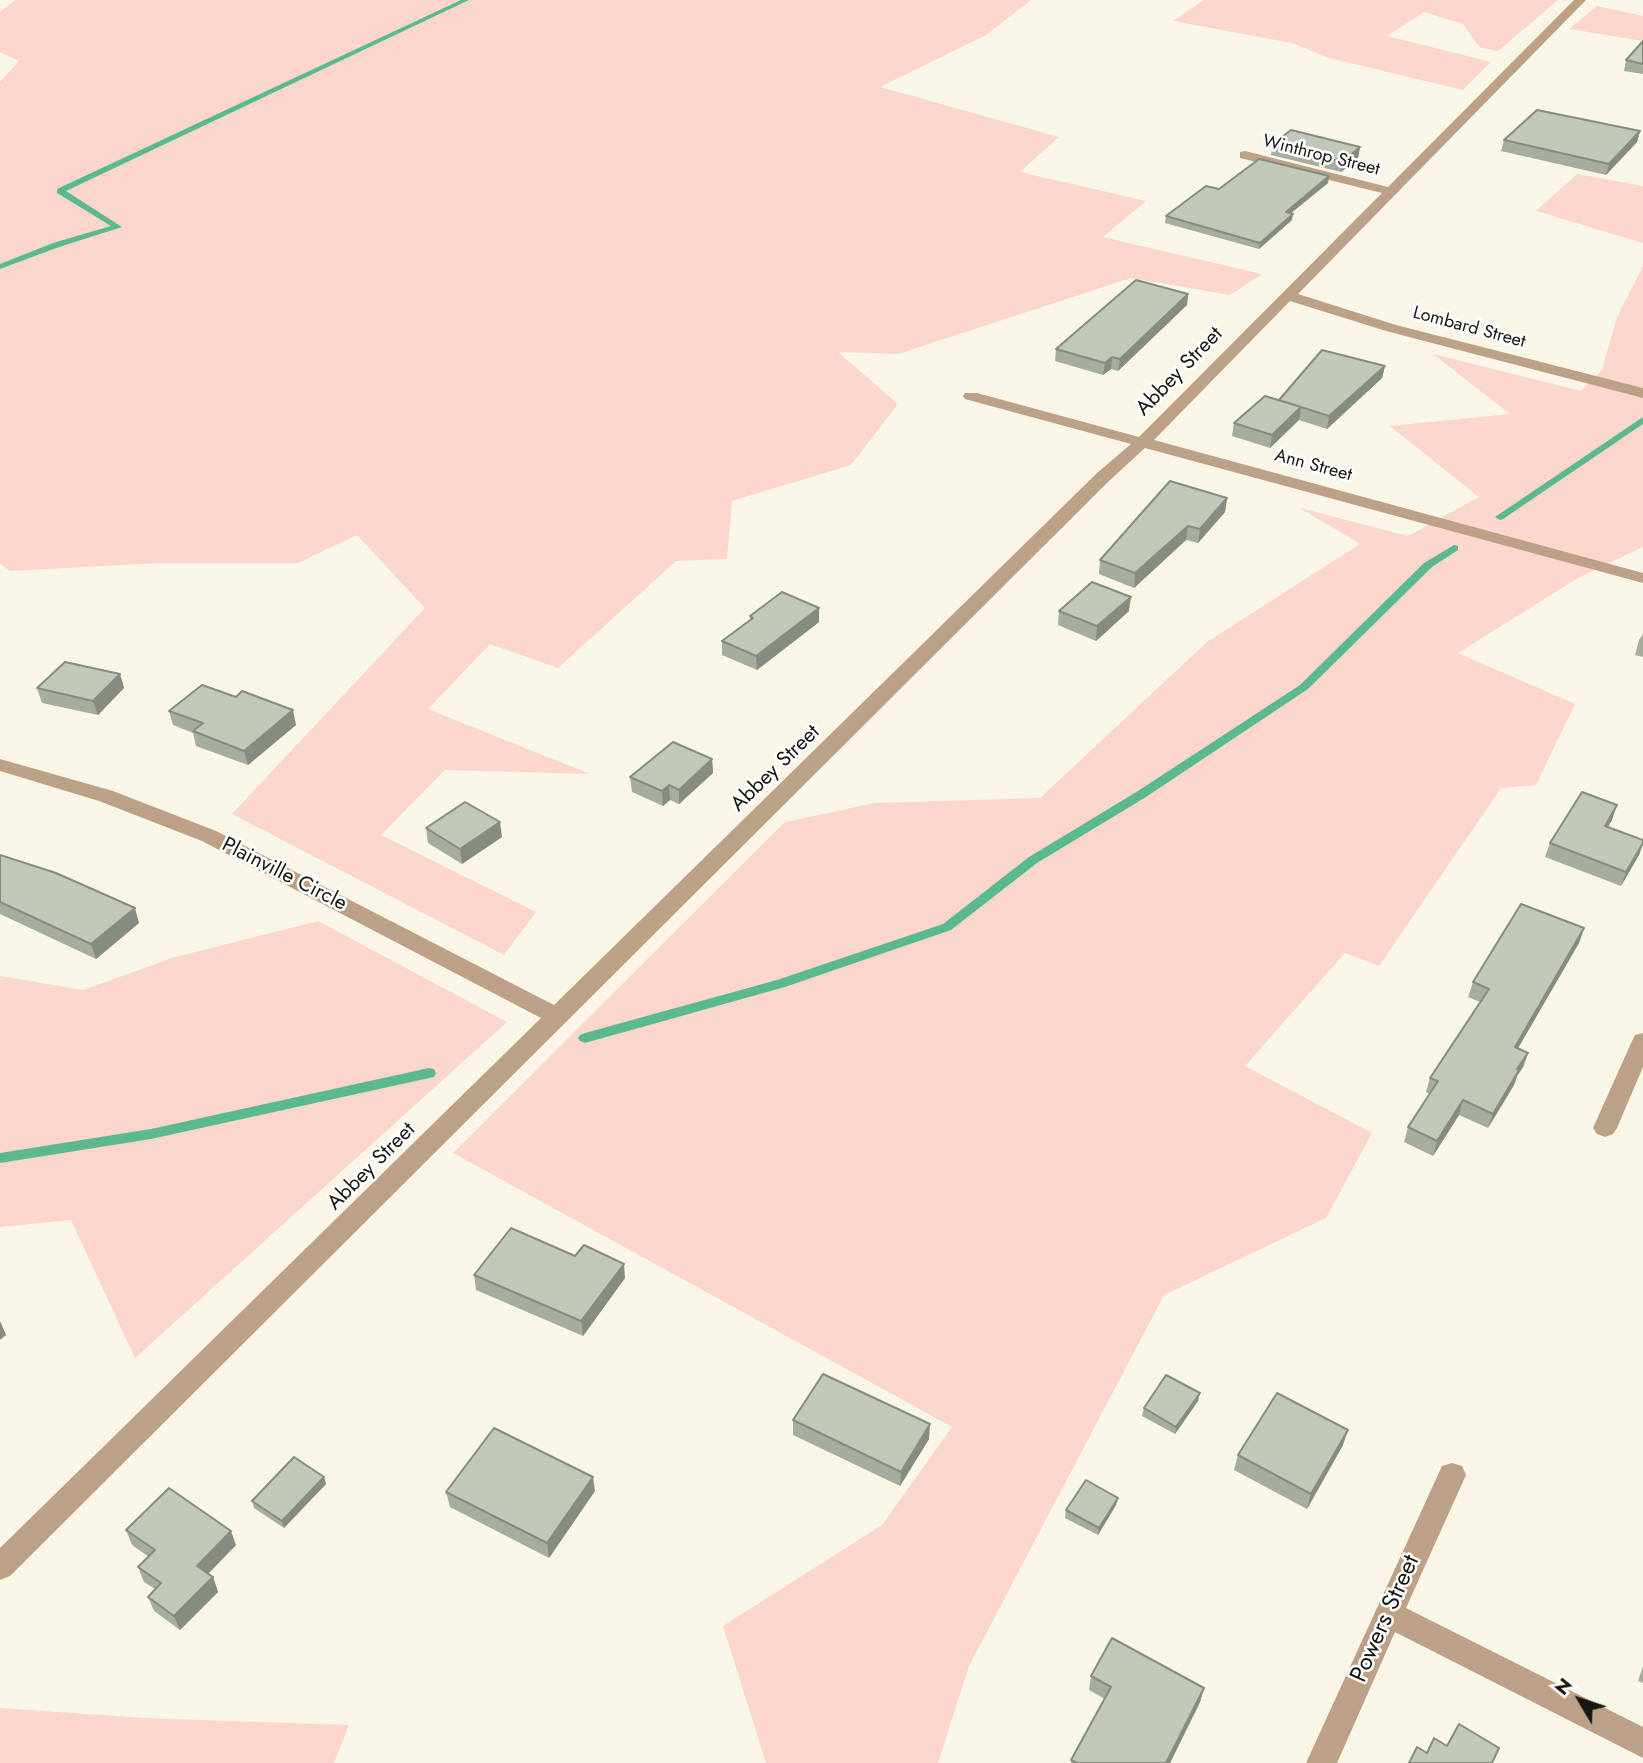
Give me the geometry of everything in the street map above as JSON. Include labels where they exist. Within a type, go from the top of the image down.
[{"type":"street","name":"Abbey Street","points":[[0,1567],[1103,477],[1144,441],[1580,0]]},
{"type":"street","name":"Winthrop Street","points":[[1245,155],[1390,191]]},
{"type":"street","name":"Lombard Street","points":[[1286,295],[1391,328],[1643,393]]},
{"type":"street","name":"Ann Street","points":[[971,396],[1643,578]]},
{"type":"street","name":"Plainville Circle","points":[[0,765],[102,793],[209,836],[556,1016]]},
{"type":"street","points":[[1605,1128],[1642,1045]]},
{"type":"street","name":"Powers Street","points":[[1321,1763],[1452,1475]]},
{"type":"street","points":[[1389,1614],[1643,1742]]},
{"type":"shaded area","points":[[15,0],[1031,0],[986,35],[880,87],[1059,137],[1020,172],[1146,201],[1103,237],[1262,274],[1230,295],[1131,278],[898,354],[838,352],[898,404],[851,465],[732,501],[727,559],[676,561],[558,668],[490,644],[428,709],[590,774],[445,770],[381,835],[536,912],[504,955],[232,814],[425,608],[357,535],[298,563],[160,563],[10,571],[0,564],[0,82],[19,61],[0,52],[0,12]]},
{"type":"shaded area","points":[[1204,0],[1558,0],[1498,51],[1479,47],[1463,24],[1424,12],[1387,36],[1491,62],[1463,90],[1329,58],[1292,43],[1173,21]]},
{"type":"shaded area","points":[[1597,6],[1643,16],[1643,41],[1569,29]]},
{"type":"shaded area","points":[[1577,174],[1643,186],[1643,243],[1536,211]]},
{"type":"shaded area","points":[[1643,266],[1643,547],[1578,578],[1458,653],[1575,704],[1536,785],[1501,788],[1379,966],[1345,953],[1245,1066],[1372,1133],[1326,1218],[1164,1295],[969,1666],[938,1763],[766,1763],[723,1626],[882,1525],[952,1427],[453,1153],[785,822],[875,803],[1040,798],[1207,642],[1360,544],[1300,508],[1408,536],[1479,497],[1390,426],[1510,414],[1433,354],[1581,391],[1602,370],[1617,317]]},
{"type":"shaded area","points":[[318,921],[507,1022],[135,1358],[71,1220],[0,1227],[0,976],[83,990],[175,957]]},
{"type":"shaded area","points":[[0,1708],[144,1718],[349,1725],[334,1763],[0,1763]]},
{"type":"building","points":[[1643,41],[1643,64],[1626,60]]},
{"type":"building","points":[[1537,110],[1640,131],[1609,164],[1504,140]]},
{"type":"building","points":[[1291,130],[1360,147],[1342,162],[1273,144]]},
{"type":"building","points":[[1259,159],[1329,176],[1286,212],[1293,214],[1260,243],[1166,216],[1206,186],[1219,189]]},
{"type":"building","points":[[1136,280],[1188,294],[1120,359],[1112,357],[1105,363],[1056,349]]},
{"type":"building","points":[[1322,350],[1385,366],[1329,416],[1279,400]]},
{"type":"building","points":[[1265,396],[1301,407],[1272,435],[1234,423]]},
{"type":"building","points":[[1170,481],[1227,498],[1200,529],[1188,526],[1135,573],[1100,560]]},
{"type":"building","points":[[1092,582],[1131,597],[1097,626],[1059,611]]},
{"type":"building","points":[[782,592],[819,608],[756,656],[722,641],[753,618],[750,616]]},
{"type":"building","points":[[65,662],[120,674],[93,701],[37,688]]},
{"type":"building","points":[[202,685],[236,697],[242,691],[293,710],[244,751],[193,731],[203,723],[169,711]]},
{"type":"building","points":[[673,742],[712,759],[679,790],[669,785],[662,791],[630,777]]},
{"type":"building","points":[[1582,792],[1617,805],[1605,826],[1643,840],[1626,872],[1550,843]]},
{"type":"building","points":[[465,802],[500,822],[460,849],[426,828]]},
{"type":"building","points":[[0,855],[56,873],[135,908],[91,944],[0,902]]},
{"type":"building","points":[[1521,904],[1584,928],[1515,1047],[1528,1053],[1493,1114],[1463,1100],[1437,1141],[1408,1127],[1438,1081],[1430,1078],[1489,989],[1473,982]]},
{"type":"building","points":[[511,1228],[575,1256],[584,1245],[624,1264],[581,1321],[474,1275]]},
{"type":"building","points":[[823,1374],[930,1424],[901,1472],[793,1420]]},
{"type":"building","points":[[1166,1375],[1200,1393],[1176,1427],[1144,1408]]},
{"type":"building","points":[[1277,1393],[1348,1430],[1311,1494],[1238,1455]]},
{"type":"building","points":[[494,1428],[593,1477],[547,1543],[446,1492]]},
{"type":"building","points":[[294,1457],[324,1477],[282,1521],[252,1501]]},
{"type":"building","points":[[1086,1480],[1118,1498],[1099,1528],[1066,1510]]},
{"type":"building","points":[[169,1488],[231,1531],[197,1566],[213,1577],[174,1616],[148,1597],[161,1583],[138,1567],[155,1550],[126,1530]]},
{"type":"building","points":[[1112,1638],[1204,1688],[1166,1763],[1077,1763],[1071,1760],[1111,1687],[1091,1676]]},
{"type":"building","points":[[1459,1724],[1499,1748],[1492,1763],[1409,1763],[1417,1747],[1427,1753],[1434,1738],[1447,1746]]},
{"type":"waterway","points":[[0,267],[56,245],[118,227],[60,191],[466,0]]},
{"type":"waterway","points":[[1500,517],[1643,420]]},
{"type":"waterway","points":[[585,1038],[780,984],[947,927],[1033,860],[1142,794],[1304,687],[1428,565],[1454,548]]},
{"type":"waterway","points":[[0,1158],[151,1134],[429,1073]]}]
